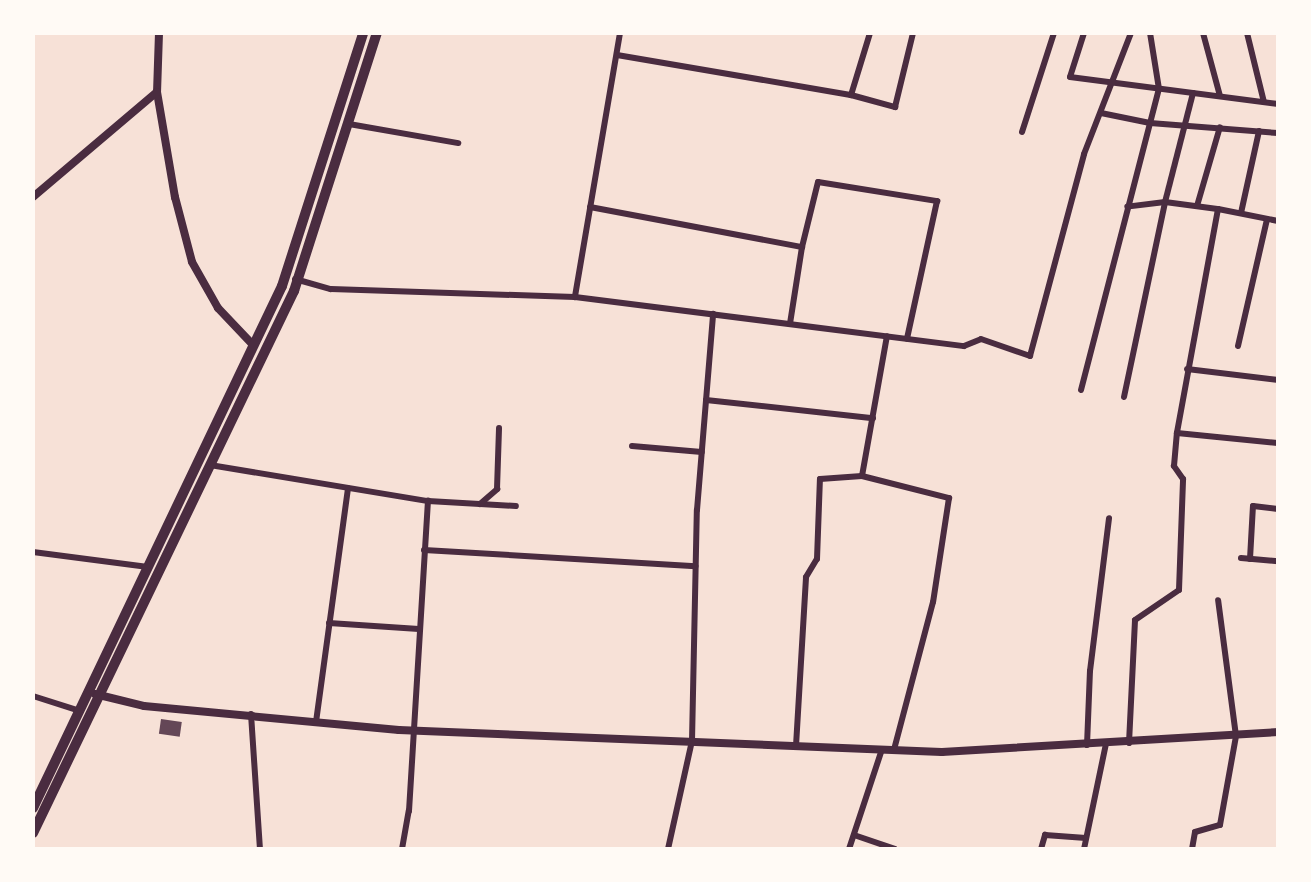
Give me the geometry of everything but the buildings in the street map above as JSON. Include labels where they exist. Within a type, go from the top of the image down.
[{"type":"main road","points":[[33,808],[286,276],[363,33]]},
{"type":"main road","points":[[33,833],[101,696],[298,279],[377,33]]},
{"type":"main road","points":[[254,346],[264,352]]},
{"type":"street","points":[[159,33],[157,92],[175,197],[192,262],[218,308],[254,346]]},
{"type":"street","points":[[575,297],[620,33]]},
{"type":"street","points":[[851,95],[870,33]]},
{"type":"street","points":[[617,55],[851,95],[895,107],[913,33]]},
{"type":"street","points":[[1022,132],[1054,33]]},
{"type":"street","points":[[1084,33],[1070,77],[1112,86],[1278,104]]},
{"type":"street","points":[[286,276],[331,289],[575,297],[964,346],[981,339],[1030,356],[1084,154],[1131,33]]},
{"type":"street","points":[[1082,390],[1159,89],[1150,33]]},
{"type":"street","points":[[1203,33],[1220,96]]},
{"type":"street","points":[[1247,33],[1264,102]]},
{"type":"street","points":[[33,197],[157,92]]},
{"type":"street","points":[[1124,397],[1165,202],[1193,93]]},
{"type":"street","points":[[1101,113],[1150,122],[1278,133]]},
{"type":"street","points":[[349,124],[458,143]]},
{"type":"street","points":[[1197,206],[1220,127]]},
{"type":"street","points":[[1241,213],[1259,131]]},
{"type":"street","points":[[790,324],[802,247],[818,182],[937,201],[907,338]]},
{"type":"street","points":[[1127,207],[1165,202],[1278,221]]},
{"type":"street","points":[[590,207],[802,247]]},
{"type":"street","points":[[1129,743],[1135,620],[1179,590],[1183,479],[1174,466],[1177,433],[1218,209]]},
{"type":"street","points":[[1238,346],[1267,219]]},
{"type":"street","points":[[668,849],[692,741],[696,566],[713,314]]},
{"type":"street","points":[[862,476],[887,336]]},
{"type":"street","points":[[1187,369],[1278,380]]},
{"type":"street","points":[[706,400],[873,418]]},
{"type":"street","points":[[480,504],[496,489],[499,428]]},
{"type":"street","points":[[1177,433],[1278,443]]},
{"type":"street","points":[[632,446],[702,452]]},
{"type":"street","points":[[210,465],[428,501],[516,506]]},
{"type":"street","points":[[796,746],[806,577],[817,559],[820,479],[862,476],[948,498],[933,602],[894,750]]},
{"type":"street","points":[[316,722],[348,488]]},
{"type":"street","points":[[402,849],[409,811],[428,501]]},
{"type":"street","points":[[1250,559],[1253,506],[1278,509]]},
{"type":"street","points":[[1087,745],[1090,671],[1101,610],[1109,518]]},
{"type":"street","points":[[424,550],[696,566]]},
{"type":"street","points":[[33,552],[148,567]]},
{"type":"street","points":[[1241,558],[1278,561]]},
{"type":"street","points":[[1192,849],[1195,832],[1220,825],[1236,736],[1218,600]]},
{"type":"street","points":[[330,623],[419,629]]},
{"type":"street","points":[[89,691],[144,706],[412,730],[882,750],[1087,745],[1278,732]]},
{"type":"street","points":[[33,696],[80,711]]},
{"type":"street","points":[[251,714],[260,849]]},
{"type":"street","points":[[1084,849],[1106,744]]},
{"type":"street","points":[[849,849],[882,750]]},
{"type":"street","points":[[853,835],[895,849]]},
{"type":"street","points":[[1041,849],[1045,835],[1086,838]]}]
